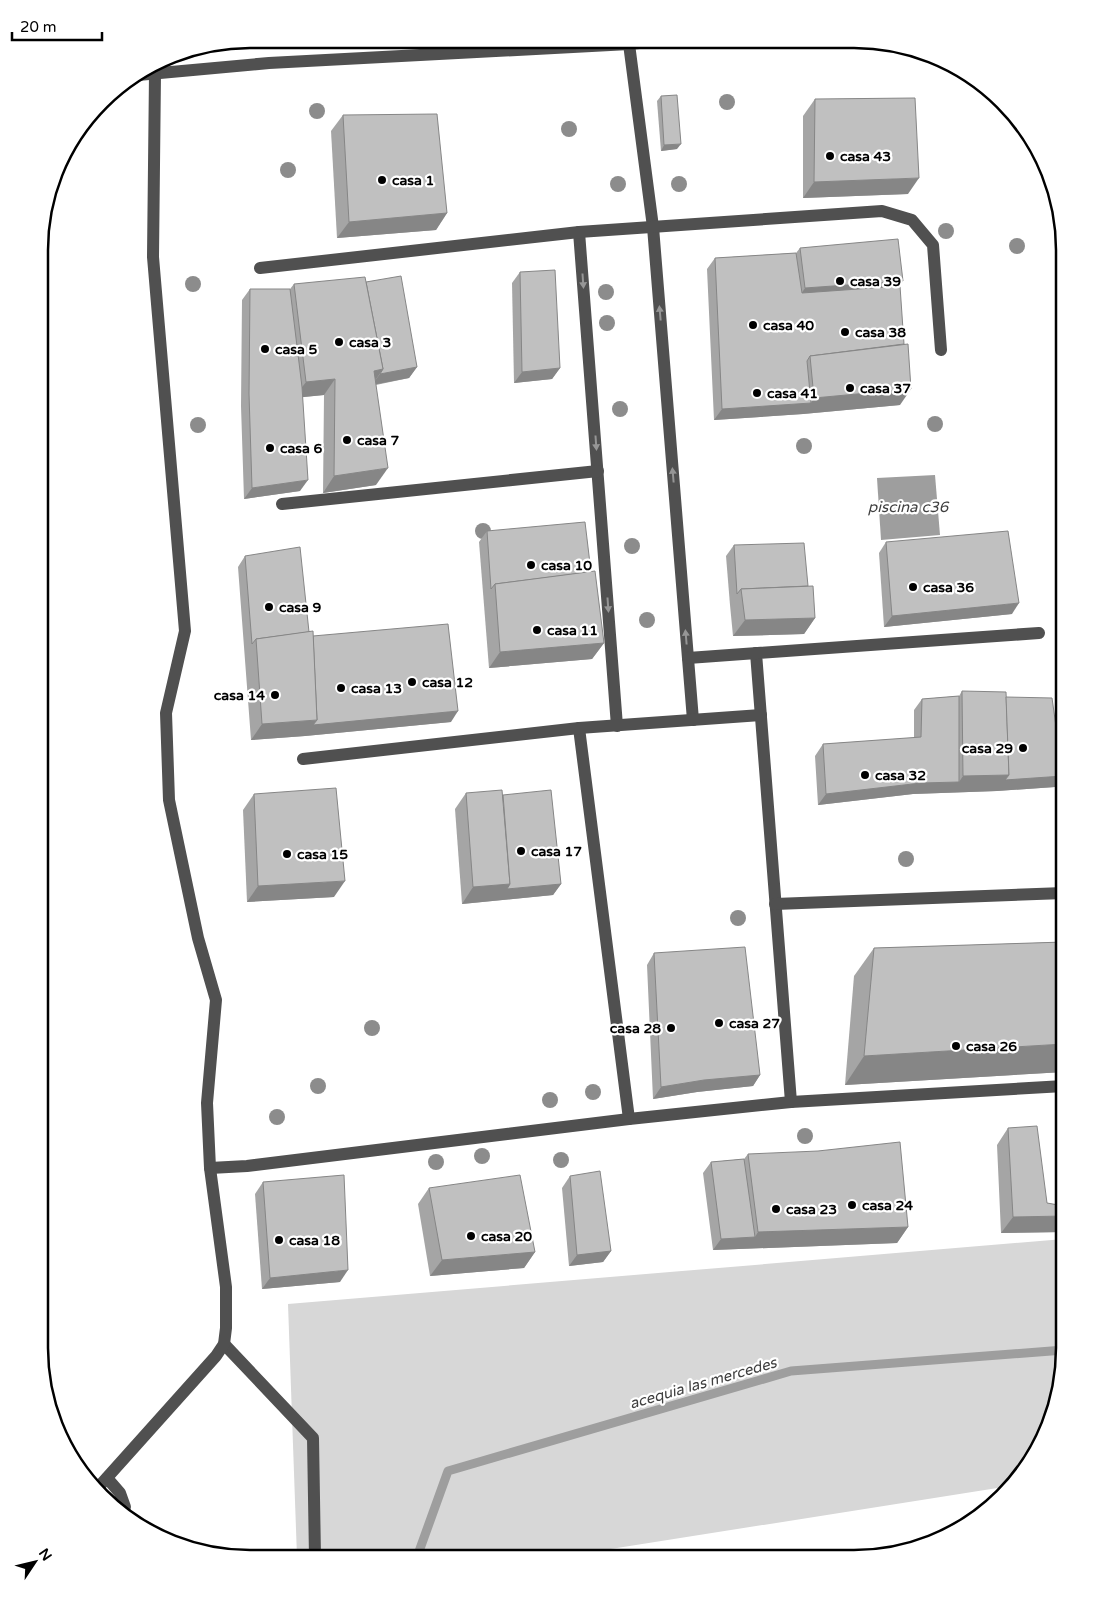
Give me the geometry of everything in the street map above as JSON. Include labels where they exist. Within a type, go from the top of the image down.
[{"type":"street","points":[[149,74],[269,63],[553,48]]},
{"type":"street","points":[[630,48],[653,227],[693,720]]},
{"type":"street","points":[[101,1484],[216,1356],[224,1344],[226,1328],[226,1288],[210,1168],[207,1103],[216,1000],[198,938],[169,800],[166,713],[185,631],[153,257],[155,74]]},
{"type":"street","points":[[260,268],[579,232],[882,211],[912,220],[933,245],[941,350]]},
{"type":"street","points":[[579,232],[618,726]]},
{"type":"street","points":[[282,504],[598,471]]},
{"type":"street","points":[[688,658],[1039,633]]},
{"type":"street","points":[[756,653],[791,1102]]},
{"type":"street","points":[[303,759],[579,728],[761,715]]},
{"type":"street","points":[[579,728],[629,1119]]},
{"type":"street","points":[[776,904],[1056,893]]},
{"type":"street","points":[[210,1168],[247,1166],[629,1119],[791,1102],[1056,1086]]},
{"type":"street","points":[[224,1344],[313,1438],[315,1550]]},
{"type":"street","points":[[107,1478],[120,1493],[125,1507]]},
{"type":"shaded area","points":[[1056,1240],[1056,1348],[1049,1400],[1035,1437],[1022,1460],[998,1488],[604,1550],[297,1550],[288,1304]]},
{"type":"water","name":"piscina c36","points":[[935,475],[940,535],[881,540],[877,478]]},
{"type":"building","points":[[677,95],[681,144],[664,145],[661,96]]},
{"type":"building","points":[[915,98],[919,178],[814,182],[815,99]]},
{"type":"building","name":"casa 1","points":[[437,114],[447,213],[349,222],[343,115]]},
{"type":"building","points":[[898,239],[903,281],[805,288],[800,248]]},
{"type":"building","points":[[796,253],[802,293],[900,286],[904,344],[810,356],[807,361],[811,403],[722,409],[715,258]]},
{"type":"building","points":[[555,270],[560,368],[522,372],[520,272]]},
{"type":"building","points":[[401,276],[417,367],[380,374],[383,369],[366,282]]},
{"type":"building","points":[[365,277],[383,369],[374,371],[388,468],[334,476],[335,379],[306,382],[294,284]]},
{"type":"building","points":[[250,289],[290,289],[302,387],[308,480],[252,488],[249,394]]},
{"type":"building","points":[[908,344],[911,389],[814,398],[810,356]]},
{"type":"building","name":"casa 10","points":[[585,522],[591,572],[495,584],[491,589],[487,531]]},
{"type":"building","points":[[1008,531],[1019,603],[892,616],[886,542]]},
{"type":"building","points":[[804,543],[808,586],[741,589],[737,594],[734,545]]},
{"type":"building","name":"casa 9","points":[[300,547],[309,632],[256,639],[252,644],[245,556]]},
{"type":"building","name":"casa 11","points":[[595,571],[604,643],[500,652],[495,584]]},
{"type":"building","points":[[813,586],[815,618],[745,620],[741,589]]},
{"type":"building","points":[[448,624],[458,711],[313,725],[317,720],[313,636]]},
{"type":"building","name":"casa 14","points":[[313,631],[317,720],[262,724],[256,639]]},
{"type":"building","points":[[962,691],[1006,692],[1009,775],[963,776]]},
{"type":"building","points":[[959,696],[959,782],[921,783],[826,794],[823,744],[921,737],[922,699]]},
{"type":"building","name":"casa 29","points":[[1006,697],[1052,698],[1056,726],[1056,776],[1005,780],[1009,775]]},
{"type":"building","name":"casa 15","points":[[336,788],[345,881],[258,886],[254,794]]},
{"type":"building","points":[[502,790],[510,884],[473,887],[466,793]]},
{"type":"building","name":"casa 17","points":[[551,790],[561,884],[507,889],[510,884],[503,795]]},
{"type":"building","name":"casa 26","points":[[1056,942],[1056,1044],[864,1056],[874,948]]},
{"type":"building","points":[[745,947],[760,1075],[704,1080],[661,1087],[654,953]]},
{"type":"building","points":[[1037,1126],[1047,1203],[1056,1205],[1056,1216],[1013,1217],[1008,1128]]},
{"type":"building","points":[[900,1142],[908,1227],[758,1232],[748,1154],[818,1151]]},
{"type":"building","points":[[744,1159],[755,1237],[721,1239],[711,1162]]},
{"type":"building","points":[[600,1171],[611,1251],[577,1255],[570,1176]]},
{"type":"building","points":[[344,1175],[348,1270],[270,1278],[263,1182]]},
{"type":"building","name":"casa 20","points":[[520,1175],[535,1252],[442,1260],[429,1188]]},
{"type":"waterway","name":"acequia las mercedes","points":[[420,1550],[448,1471],[791,1371],[1056,1351]]},
{"type":"place","name":"casa 43","points":[[830,156]]},
{"type":"place","name":"casa 1","points":[[382,180]]},
{"type":"place","name":"casa 39","points":[[840,281]]},
{"type":"place","name":"casa 40","points":[[753,325]]},
{"type":"place","name":"casa 38","points":[[845,332]]},
{"type":"place","name":"casa 3","points":[[339,342]]},
{"type":"place","name":"casa 5","points":[[265,349]]},
{"type":"place","name":"casa 37","points":[[850,388]]},
{"type":"place","name":"casa 41","points":[[757,393]]},
{"type":"place","name":"casa 7","points":[[347,440]]},
{"type":"place","name":"casa 6","points":[[270,448]]},
{"type":"place","name":"casa 10","points":[[531,565]]},
{"type":"place","name":"casa 36","points":[[913,587]]},
{"type":"place","name":"casa 9","points":[[269,607]]},
{"type":"place","name":"casa 11","points":[[537,630]]},
{"type":"place","name":"casa 12","points":[[412,682]]},
{"type":"place","name":"casa 13","points":[[341,688]]},
{"type":"place","name":"casa 14","points":[[275,695]]},
{"type":"place","name":"casa 29","points":[[1023,748]]},
{"type":"place","name":"casa 32","points":[[865,775]]},
{"type":"place","name":"casa 17","points":[[521,851]]},
{"type":"place","name":"casa 15","points":[[287,854]]},
{"type":"place","name":"casa 27","points":[[719,1023]]},
{"type":"place","name":"casa 28","points":[[671,1028]]},
{"type":"place","name":"casa 26","points":[[956,1046]]},
{"type":"place","name":"casa 24","points":[[852,1205]]},
{"type":"place","name":"casa 23","points":[[776,1209]]},
{"type":"place","name":"casa 20","points":[[471,1236]]},
{"type":"place","name":"casa 18","points":[[279,1240]]}]
